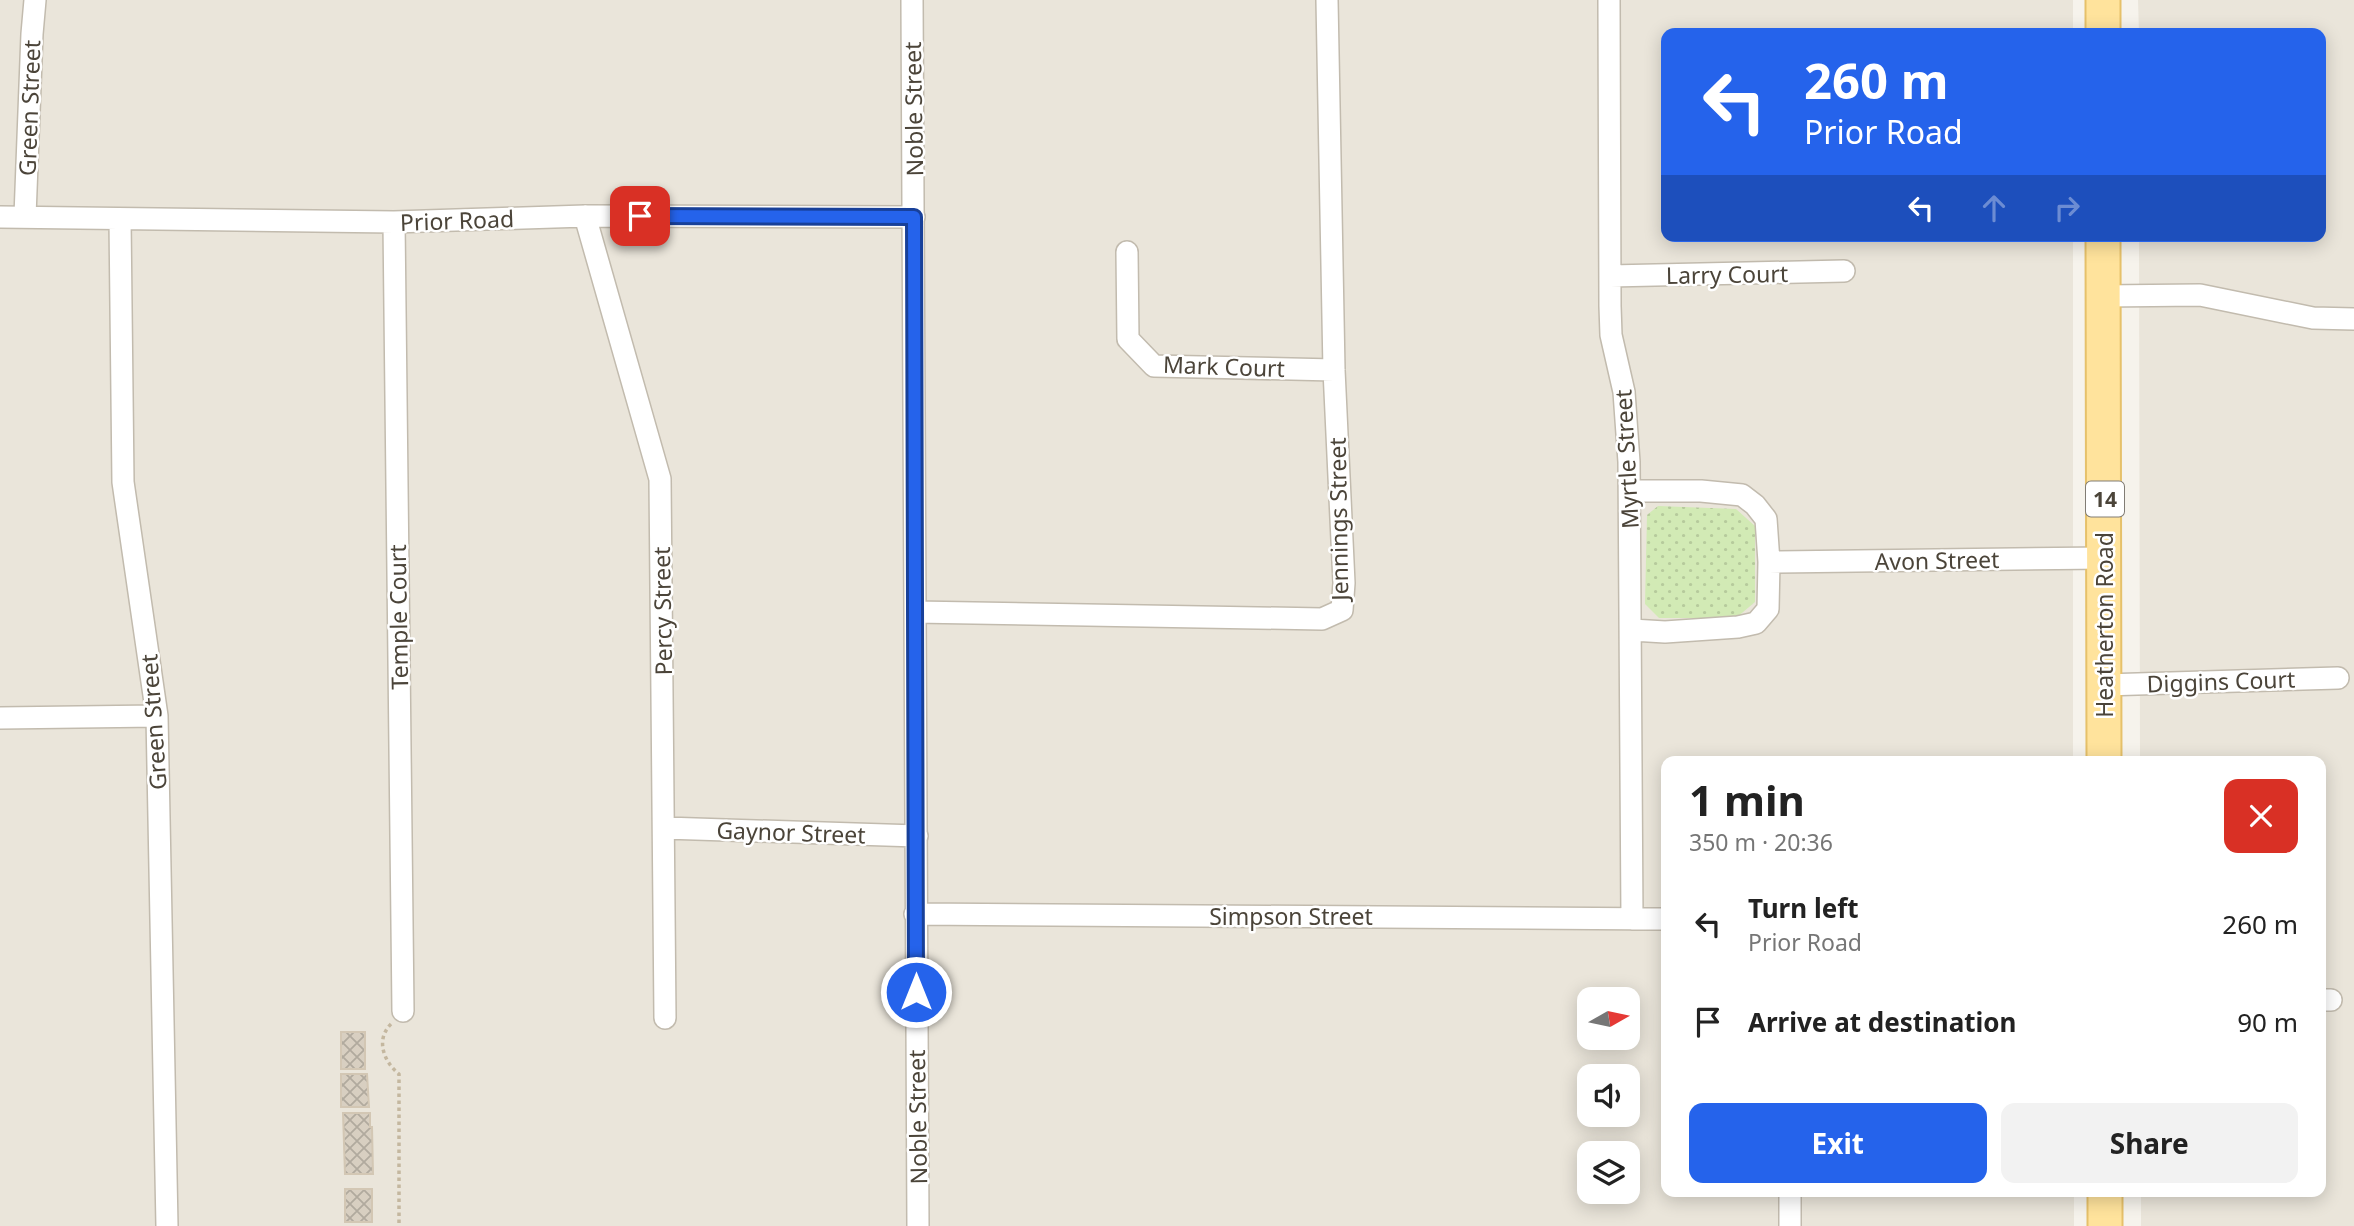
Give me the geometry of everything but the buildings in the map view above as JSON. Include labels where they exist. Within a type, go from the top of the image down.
[{"type":"main road","points":[[2103,0],[2103,28]]},
{"type":"main road","name":"Heatherton Road","points":[[2103,242],[2104,756]]},
{"type":"main road","points":[[2105,1197],[2105,1226]]},
{"type":"street","name":"Green Street","points":[[25,216],[35,0]]},
{"type":"street","name":"Noble Street","points":[[912,0],[918,1226]]},
{"type":"street","name":"Jennings Street","points":[[915,612],[1322,619],[1342,610],[1344,583],[1334,370],[1327,0]]},
{"type":"street","name":"Myrtle Street","points":[[1609,0],[1611,335],[1625,392],[1630,491],[1632,919]]},
{"type":"street","name":"Prior Road","points":[[0,217],[394,222],[585,215],[914,217]]},
{"type":"street","name":"Percy Street","points":[[585,215],[660,479],[665,1018]]},
{"type":"street","name":"Green Street","points":[[120,219],[123,482],[157,716],[167,1226]]},
{"type":"street","name":"Temple Court","points":[[394,222],[403,1012]]},
{"type":"street","name":"Mark Court","points":[[1127,252],[1128,339],[1154,366],[1334,370]]},
{"type":"street","name":"Larry Court","points":[[1610,276],[1844,271]]},
{"type":"street","points":[[2103,296],[2200,295],[2313,318],[2354,319]]},
{"type":"street","points":[[1630,491],[1701,491],[1742,495],[1755,505],[1766,519],[1769,562],[1768,609],[1756,623],[1738,627],[1665,632],[1632,630]]},
{"type":"street","name":"Avon Street","points":[[1769,562],[2105,558]]},
{"type":"street","name":"Diggins Court","points":[[2104,685],[2338,678]]},
{"type":"street","points":[[0,718],[157,716]]},
{"type":"street","name":"Gaynor Street","points":[[665,828],[917,836]]},
{"type":"street","name":"Simpson Street","points":[[915,914],[1661,919]]},
{"type":"street","points":[[1790,1197],[1790,1226]]},
{"type":"path","points":[[399,1226],[399,1074],[388,1065],[382,1049],[386,1029],[403,1012]]},
{"type":"shaded area","points":[[0,0],[2073,0],[2073,28],[1661,28],[1661,242],[2073,242],[2073,756],[1661,756],[1661,1197],[2074,1197],[2074,1226],[0,1226]]},
{"type":"shaded area","points":[[2138,0],[2354,0],[2354,1226],[2141,1226],[2141,1197],[2326,1197],[2326,756],[2140,756],[2139,242],[2326,242],[2326,28],[2139,28]]},
{"type":"green space","points":[[1658,506],[1736,509],[1755,526],[1755,602],[1736,618],[1659,618],[1645,604],[1647,515]]},
{"type":"route","points":[[640,216],[914,217],[916,992]]}]
